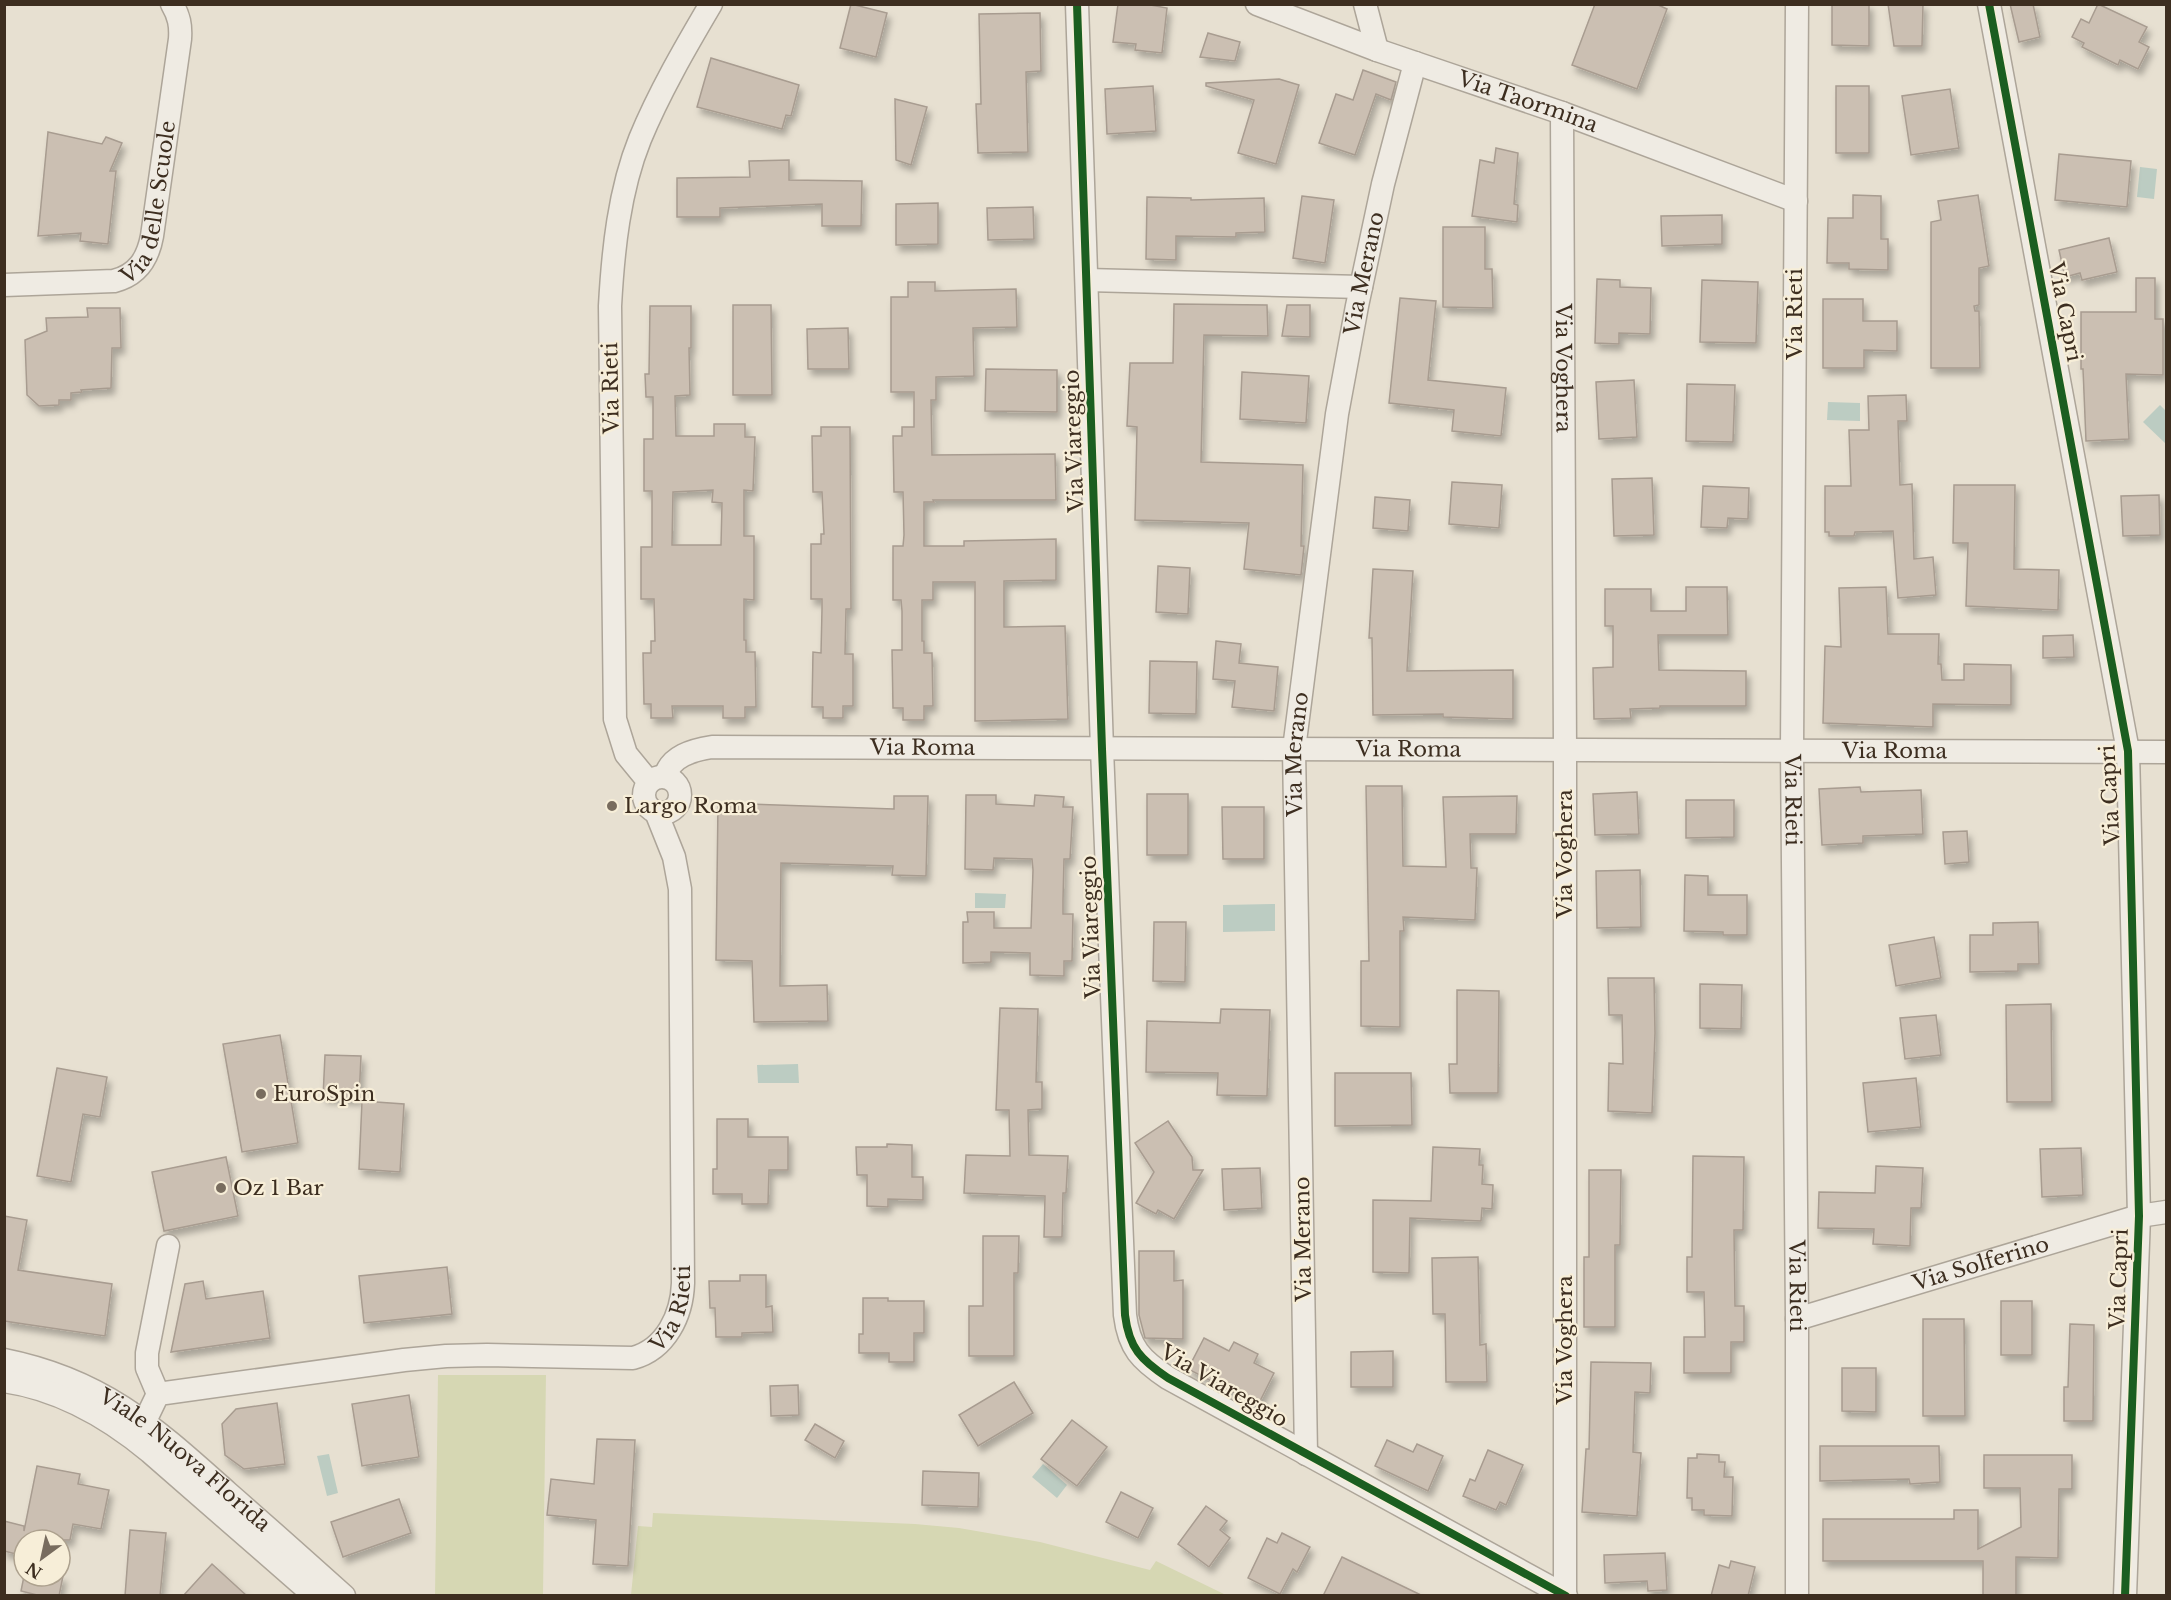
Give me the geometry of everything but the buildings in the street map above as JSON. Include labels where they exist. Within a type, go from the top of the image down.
[{"type":"street","name":"Via delle Scuole","points":[[4,285],[114,281],[130,276],[143,261],[152,236],[180,39],[181,25],[172,4]]},
{"type":"street","name":"Via Rieti","points":[[657,780],[626,754],[615,719],[610,306],[612,268],[623,202],[640,139],[676,66],[711,4]]},
{"type":"street","name":"Via Viareggio","points":[[1077,4],[1102,749],[1125,1315],[1129,1338],[1139,1356],[1157,1371],[1565,1595]]},
{"type":"street","name":"Via Taormina","points":[[1257,4],[1377,50],[1562,114],[1796,201]]},
{"type":"street","points":[[1365,4],[1377,50]]},
{"type":"street","name":"Via Rieti","points":[[1797,4],[1792,750],[1797,1596]]},
{"type":"street","name":"Via Capri","points":[[1989,4],[2128,751],[2139,1216],[2125,1596]]},
{"type":"street","name":"Via Merano","points":[[1306,1454],[1294,749],[1337,414],[1383,183],[1415,63]]},
{"type":"street","name":"Via Voghera","points":[[1562,114],[1565,1595]]},
{"type":"street","points":[[1087,280],[1361,286]]},
{"type":"street","name":"Via Roma","points":[[657,780],[680,757],[695,750],[712,747],[2166,752]]},
{"type":"street","points":[[670,779],[678,787],[680,799],[673,809],[663,813],[656,812],[644,799],[644,793],[657,780],[670,779]]},
{"type":"street","name":"Via Rieti","points":[[158,1394],[446,1356],[626,1359],[642,1356],[663,1340],[678,1312],[683,1283],[680,889],[674,856],[656,812]]},
{"type":"street","name":"Via Solferino","points":[[1797,1319],[2139,1216],[2166,1212]]},
{"type":"street","points":[[145,1421],[158,1394],[147,1368],[147,1353],[168,1246]]},
{"type":"street","name":"Viale Nuova Florida","points":[[4,1360],[32,1365],[71,1379],[106,1396],[145,1421],[344,1596]]},
{"type":"street","name":"Viale Nuova Florida","points":[[4,1381],[31,1386],[61,1396],[123,1431],[315,1596]]},
{"type":"green space","points":[[438,1375],[546,1375],[543,1595],[435,1595]]},
{"type":"green space","points":[[653,1513],[915,1524],[959,1528],[1040,1542],[1150,1570],[1156,1561],[1226,1595],[631,1595],[638,1526],[652,1527]]},
{"type":"shaded area","points":[[2140,167],[2157,169],[2154,199],[2137,197]]},
{"type":"shaded area","points":[[1828,402],[1860,403],[1860,421],[1827,420]]},
{"type":"shaded area","points":[[2160,405],[2166,411],[2166,444],[2143,422]]},
{"type":"shaded area","points":[[975,893],[1006,894],[1005,908],[975,908]]},
{"type":"shaded area","points":[[1275,904],[1275,931],[1223,932],[1223,905]]},
{"type":"shaded area","points":[[798,1064],[799,1083],[758,1083],[757,1065]]},
{"type":"shaded area","points":[[329,1454],[338,1493],[327,1496],[317,1456]]},
{"type":"shaded area","points":[[1043,1464],[1067,1485],[1057,1498],[1032,1477]]},
{"type":"cycle path","points":[[1077,4],[1102,749],[1125,1315],[1130,1336],[1133,1345],[1144,1359],[1168,1378],[1566,1596]]},
{"type":"cycle path","points":[[1989,4],[2128,751],[2139,1216],[2125,1596]]},
{"type":"place","name":"Largo Roma","points":[[612,806]]},
{"type":"place","name":"EuroSpin","points":[[261,1094]]},
{"type":"place","name":"Oz 1 Bar","points":[[221,1188]]}]
